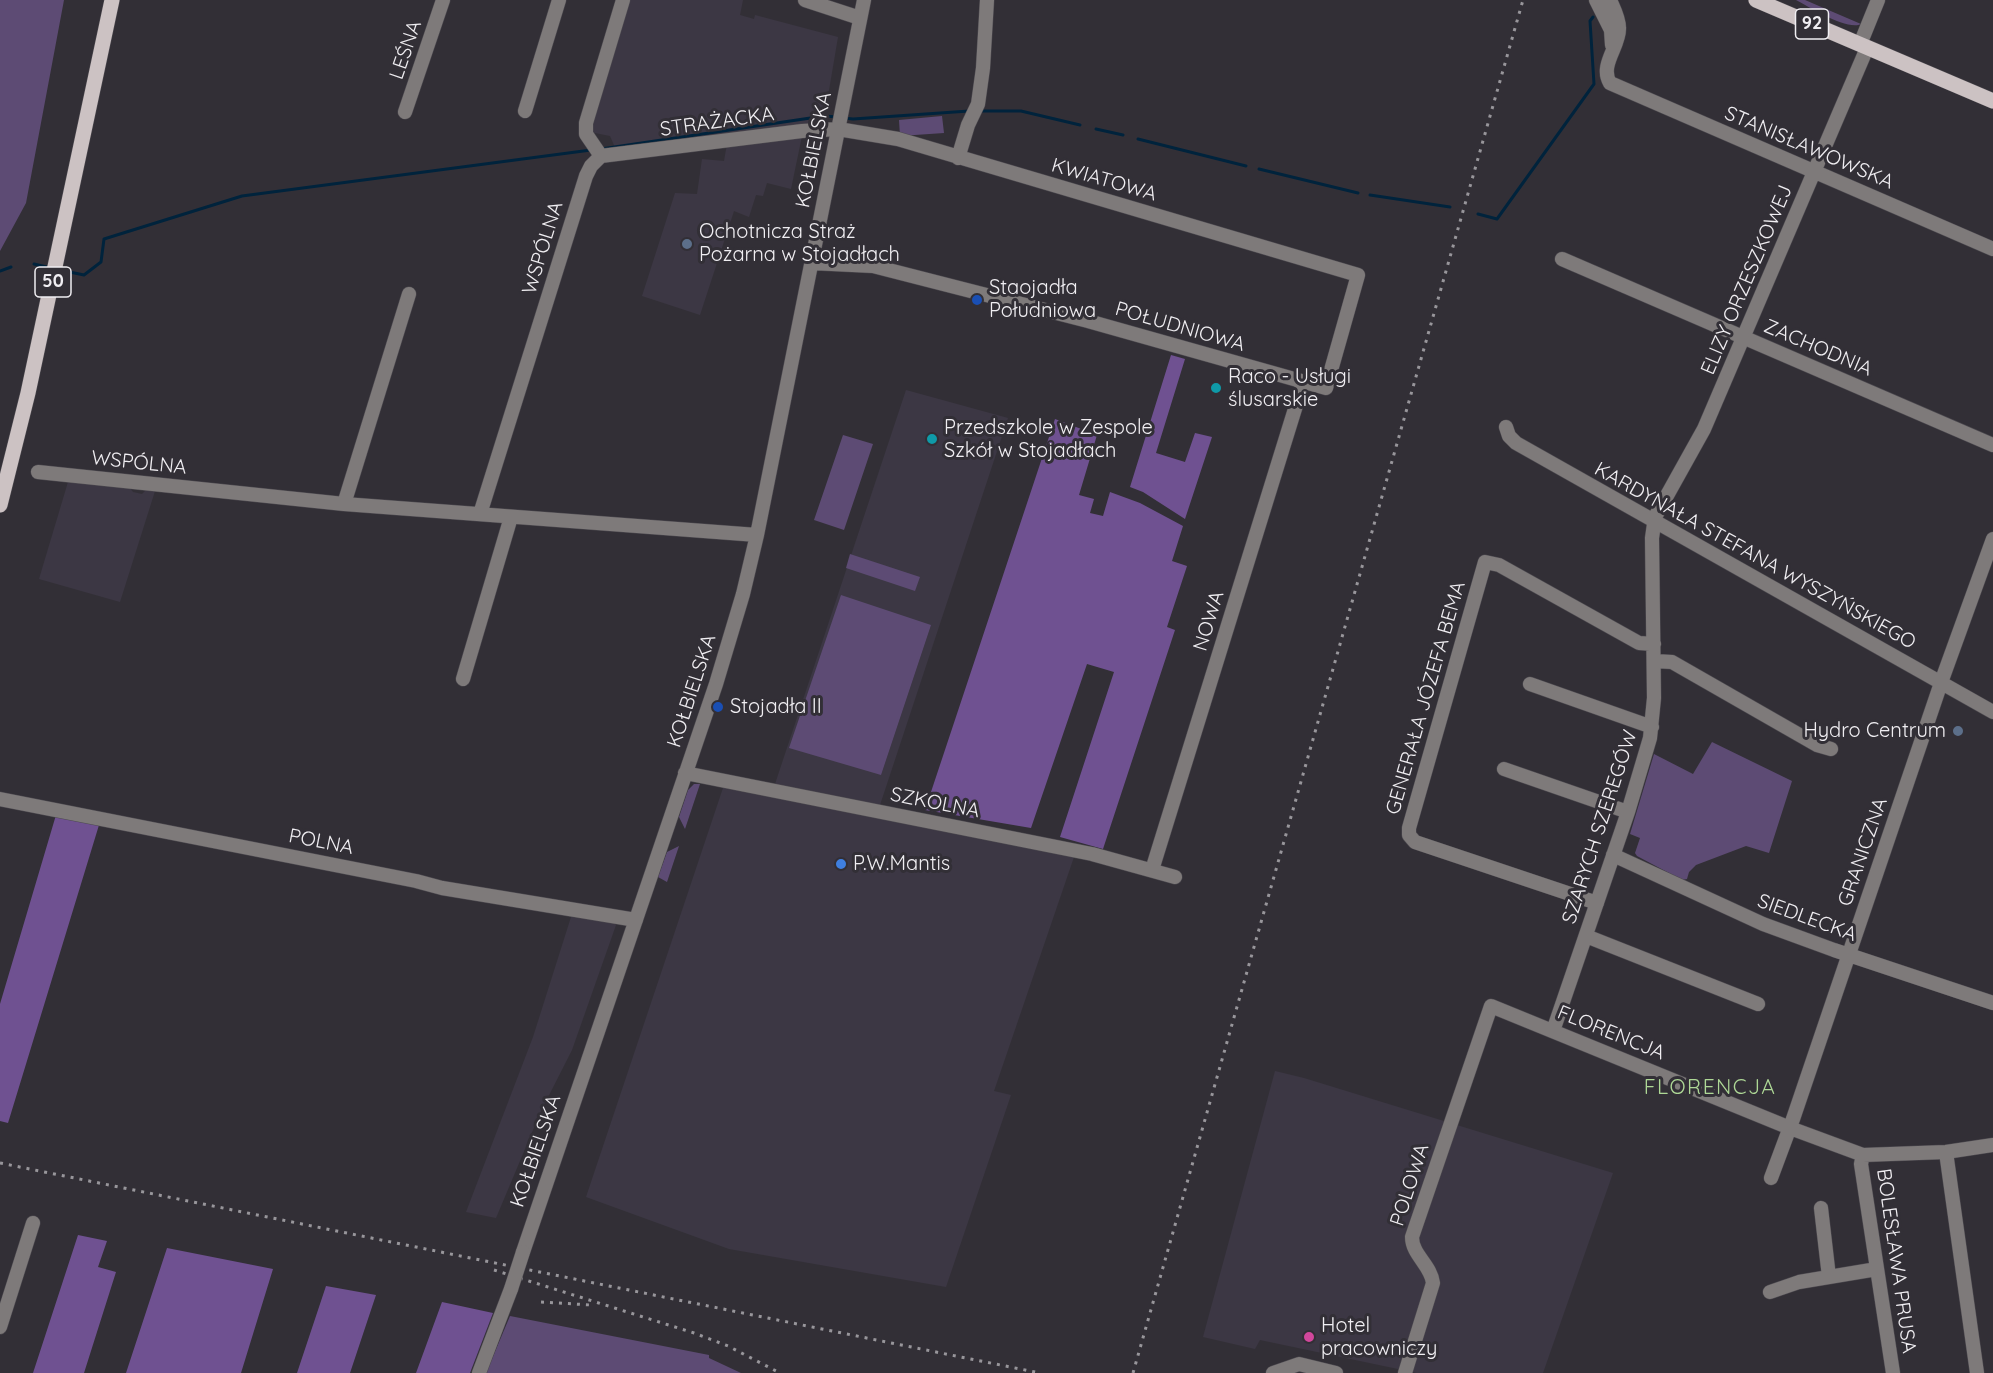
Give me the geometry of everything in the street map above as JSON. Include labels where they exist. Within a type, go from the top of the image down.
[{"type":"main road","name":"50","points":[[0,506],[28,393],[112,0]]},
{"type":"main road","name":"92","points":[[1756,0],[1861,39],[1993,93]]},
{"type":"main road","name":"92","points":[[1779,0],[1993,101]]},
{"type":"street","name":"LEŚNA","points":[[405,112],[443,0]]},
{"type":"street","points":[[525,111],[559,0]]},
{"type":"street","points":[[599,153],[586,134],[586,123],[623,0]]},
{"type":"street","points":[[805,0],[860,18]]},
{"type":"street","name":"KOŁBIELSKA","points":[[479,1373],[511,1289],[727,652],[757,535],[864,0]]},
{"type":"street","points":[[958,158],[968,125],[976,110],[983,68],[987,0]]},
{"type":"street","points":[[1596,0],[1611,30],[1612,48]]},
{"type":"street","points":[[1610,0],[1619,29],[1612,48]]},
{"type":"street","name":"ELIZY ORZESZKOWEJ","points":[[1655,522],[1655,517],[1704,429],[1816,172],[1861,39],[1878,0]]},
{"type":"street","name":"STANISŁAWOWSKA","points":[[1612,48],[1606,75],[1610,83],[1993,249]]},
{"type":"street","name":"STRAŻACKA","points":[[599,153],[802,131],[839,122]]},
{"type":"street","name":"KWIATOWA","points":[[839,122],[1358,275],[1326,388]]},
{"type":"street","name":"WSPÓLNA","points":[[480,514],[586,176],[599,153]]},
{"type":"street","name":"ZACHODNIA","points":[[1562,259],[1993,445]]},
{"type":"street","name":"POŁUDNIOWA","points":[[811,263],[873,266],[1088,321],[1326,388]]},
{"type":"street","points":[[344,504],[409,294]]},
{"type":"street","name":"NOWA","points":[[1152,870],[1303,383]]},
{"type":"street","name":"KARDYNAŁA STEFANA WYSZYŃSKIEGO","points":[[1506,427],[1509,436],[1516,443],[1993,712]]},
{"type":"street","name":"WSPÓLNA","points":[[38,472],[344,504],[757,535]]},
{"type":"street","points":[[464,679],[511,517]]},
{"type":"street","name":"SZARYCH SZEREGÓW","points":[[1553,1031],[1628,812],[1646,756],[1652,728],[1654,644],[1652,538],[1655,522]]},
{"type":"street","name":"GRANICZNA","points":[[1771,1178],[1993,539]]},
{"type":"street","name":"GENERAŁA JÓZEFA BEMA","points":[[1597,903],[1415,842],[1409,835],[1409,828],[1485,562],[1499,566],[1639,643],[1654,644]]},
{"type":"street","points":[[1654,661],[1672,662],[1817,745],[1831,749]]},
{"type":"street","points":[[1530,684],[1652,728]]},
{"type":"street","points":[[1504,769],[1628,812]]},
{"type":"street","name":"SZKOLNA","points":[[685,773],[1092,854],[1175,877]]},
{"type":"street","name":"POLNA","points":[[0,799],[416,880],[442,888],[636,920]]},
{"type":"street","name":"SIEDLECKA","points":[[1613,855],[1763,924],[1993,1003]]},
{"type":"street","points":[[1586,936],[1758,1004]]},
{"type":"street","name":"FLORENCJA","points":[[1491,1006],[1790,1128],[1863,1155],[1946,1152],[1993,1145]]},
{"type":"street","name":"POLOWA","points":[[1405,1373],[1433,1283],[1429,1268],[1413,1245],[1412,1237],[1491,1006]]},
{"type":"street","points":[[1946,1152],[1977,1373]]},
{"type":"street","name":"BOLESŁAWA PRUSA","points":[[1863,1155],[1861,1164],[1893,1373]]},
{"type":"street","points":[[1821,1208],[1829,1277]]},
{"type":"street","points":[[0,1327],[33,1223]]},
{"type":"street","points":[[1770,1292],[1800,1282],[1877,1269]]},
{"type":"street","points":[[1273,1373],[1299,1364],[1336,1373]]},
{"type":"shaded area","points":[[0,0],[64,0],[26,203],[0,251]]},
{"type":"shaded area","points":[[628,0],[743,0],[740,15],[754,19],[755,15],[838,37],[825,114],[820,124],[617,152],[610,136],[590,132]]},
{"type":"shaded area","points":[[1796,0],[1805,0],[1861,24],[1847,24],[1838,21]]},
{"type":"shaded area","points":[[942,116],[944,133],[900,136],[899,120]]},
{"type":"shaded area","points":[[802,136],[791,189],[767,183],[763,196],[756,195],[749,217],[734,211],[700,315],[642,296],[675,193],[697,194],[702,159],[724,161],[727,144]]},
{"type":"shaded area","points":[[1171,355],[1185,359],[1156,453],[1185,462],[1195,433],[1212,437],[1185,519],[1143,492],[1130,487]]},
{"type":"shaded area","points":[[906,390],[1008,418],[880,805],[775,784]]},
{"type":"shaded area","points":[[1055,419],[1097,435],[1079,495],[1094,499],[1090,513],[1103,516],[1110,492],[1140,503],[1183,526],[1172,561],[1187,566],[1167,627],[1175,630],[1103,849],[1060,837],[1114,672],[1087,664],[1031,828],[925,810]]},
{"type":"shaded area","points":[[843,435],[873,444],[844,530],[814,520]]},
{"type":"shaded area","points":[[68,482],[129,487],[133,492],[142,494],[146,490],[155,491],[120,602],[39,579]]},
{"type":"shaded area","points":[[850,554],[920,577],[915,591],[846,568]]},
{"type":"shaded area","points":[[841,595],[931,625],[881,775],[789,748]]},
{"type":"shaded area","points":[[1712,742],[1792,781],[1769,853],[1746,846],[1696,865],[1689,872],[1687,879],[1682,880],[1637,856],[1635,853],[1640,838],[1630,834],[1654,754],[1693,774]]},
{"type":"shaded area","points":[[694,784],[700,784],[685,829],[679,817],[688,790]]},
{"type":"shaded area","points":[[724,785],[1074,857],[994,1091],[1011,1095],[946,1287],[729,1249],[586,1197]]},
{"type":"shaded area","points":[[56,815],[99,825],[8,1123],[0,1121],[0,1004]]},
{"type":"shaded area","points":[[679,846],[667,882],[658,877],[667,852]]},
{"type":"shaded area","points":[[571,917],[613,922],[616,925],[572,1050],[541,1111],[496,1218],[466,1212],[533,1037]]},
{"type":"shaded area","points":[[1275,1071],[1613,1173],[1543,1373],[1417,1373],[1260,1340],[1255,1349],[1203,1337]]},
{"type":"shaded area","points":[[78,1235],[107,1241],[98,1267],[116,1272],[84,1373],[33,1373]]},
{"type":"shaded area","points":[[167,1248],[273,1269],[241,1373],[126,1373]]},
{"type":"shaded area","points":[[326,1286],[376,1295],[350,1373],[297,1373]]},
{"type":"shaded area","points":[[442,1302],[493,1313],[470,1373],[416,1373]]},
{"type":"shaded area","points":[[510,1316],[709,1355],[709,1358],[741,1373],[486,1373]]},
{"type":"waterway","points":[[1478,214],[1497,219],[1594,84],[1590,21],[1593,17]]},
{"type":"waterway","points":[[844,118],[969,111]]},
{"type":"waterway","points":[[979,111],[1021,111],[1080,125]]},
{"type":"waterway","points":[[601,149],[824,116],[838,117]]},
{"type":"waterway","points":[[1096,129],[1123,135]]},
{"type":"waterway","points":[[1138,139],[1246,166]]},
{"type":"waterway","points":[[60,270],[84,275],[101,262],[104,239],[242,196],[591,150]]},
{"type":"waterway","points":[[1259,169],[1358,193]]},
{"type":"waterway","points":[[1370,195],[1450,207]]},
{"type":"waterway","points":[[34,264],[51,268]]},
{"type":"waterway","points":[[0,271],[11,267]]},
{"type":"railway","points":[[1133,1373],[1523,0]]},
{"type":"railway","points":[[0,1163],[1040,1373]]},
{"type":"railway","points":[[494,1270],[694,1333],[728,1346],[780,1373]]},
{"type":"railway","points":[[541,1302],[591,1305]]},
{"type":"place","name":"Ochotnicza Straż Pożarna w Stojadłach","points":[[687,244]]},
{"type":"place","name":"Staojadła Południowa","points":[[977,300]]},
{"type":"place","name":"Raco - Usługi ślusarskie","points":[[1216,388]]},
{"type":"place","name":"Przedszkole w Zespole Szkół w Stojadłach","points":[[932,439]]},
{"type":"place","name":"Stojadła II","points":[[718,707]]},
{"type":"place","name":"Hydro Centrum","points":[[1958,731]]},
{"type":"place","name":"P.W.Mantis","points":[[841,864]]},
{"type":"place","name":"Hotel pracowniczy","points":[[1309,1337]]},
{"type":"district","name":"FLORENCJA","points":[[1710,1088]]}]
